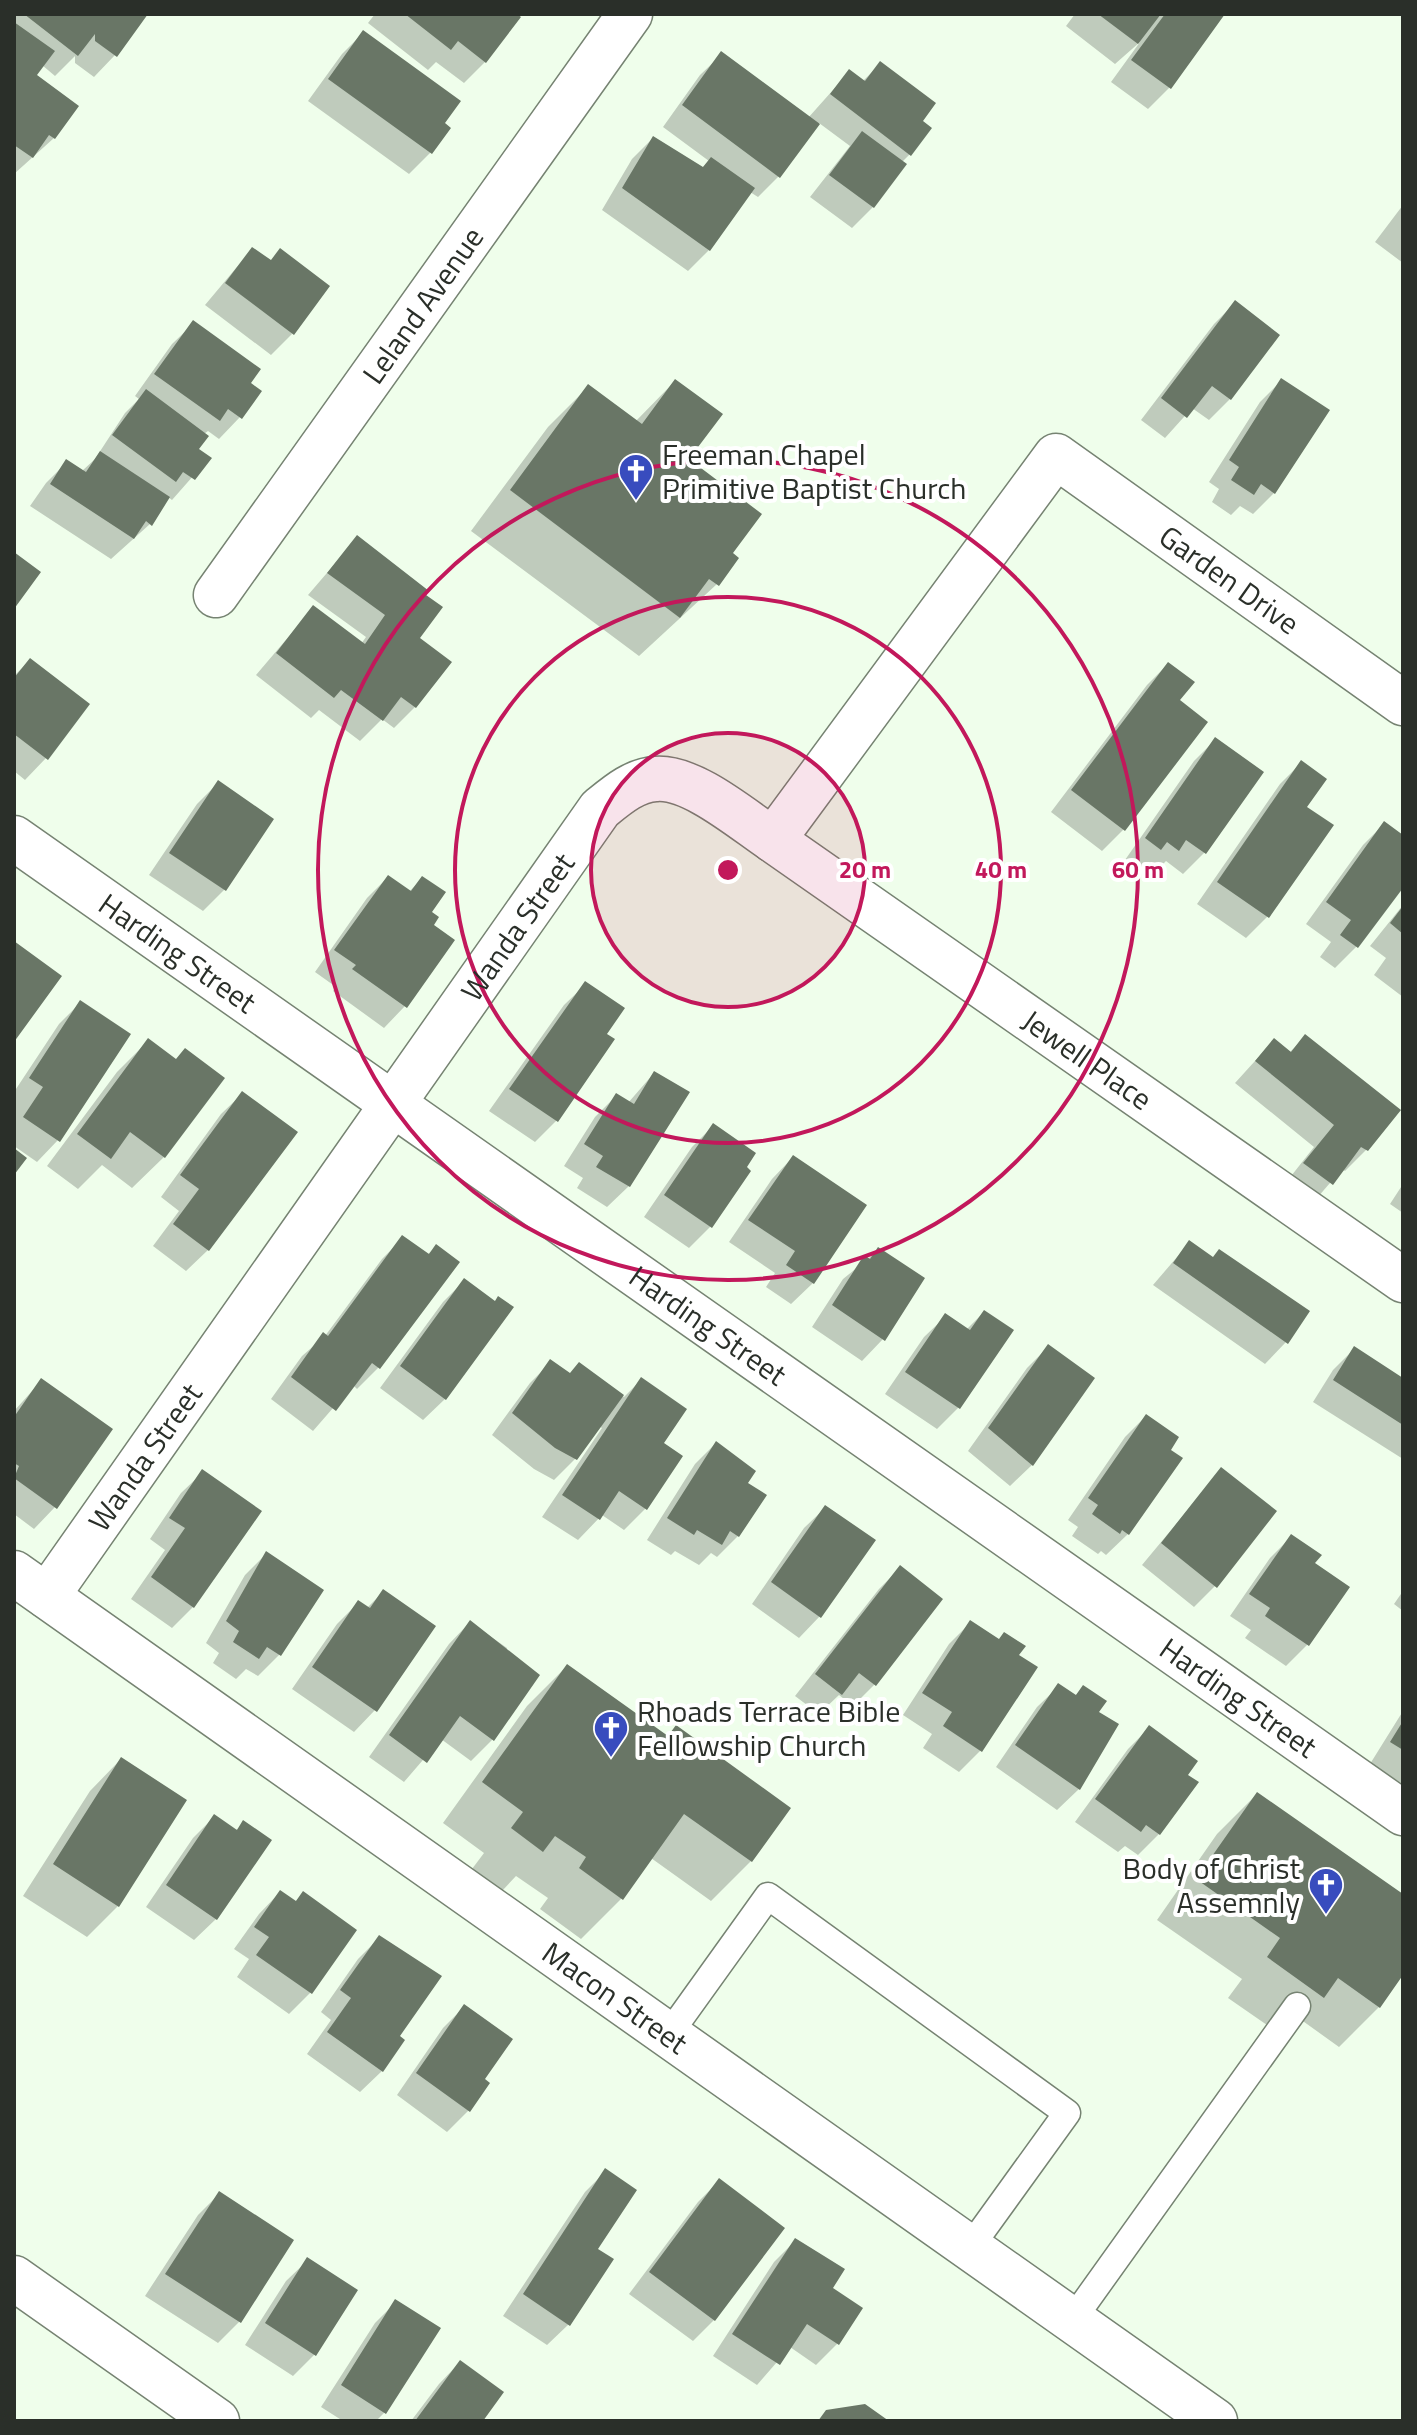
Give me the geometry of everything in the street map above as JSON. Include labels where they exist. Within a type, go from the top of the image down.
[{"type":"street","name":"Leland Avenue","points":[[216,595],[630,14]]},
{"type":"street","name":"Garden Drive","points":[[773,840],[1056,456],[1403,703]]},
{"type":"street","name":"Wanda Street","points":[[30,1585],[391,1103],[600,809],[626,788],[656,779],[689,785],[773,840]]},
{"type":"street","name":"Harding Street","points":[[14,838],[1403,1813]]},
{"type":"street","name":"Jewell Place","points":[[773,840],[1403,1280]]},
{"type":"street","name":"Macon Street","points":[[30,1585],[1215,2421]]},
{"type":"street","points":[[14,2278],[208,2418]]},
{"type":"lane","points":[[669,2034],[768,1896],[1067,2113],[971,2246]]},
{"type":"lane","points":[[1073,2319],[1297,2006]]},
{"type":"building","points":[[24,14],[148,14],[117,57],[95,41],[95,34],[78,56]]},
{"type":"building","points":[[405,14],[517,14],[521,17],[486,63],[458,41],[451,50]]},
{"type":"building","points":[[1098,14],[1161,14],[1138,44]]},
{"type":"building","points":[[1165,14],[1225,14],[1171,89],[1131,60]]},
{"type":"building","points":[[14,22],[55,51],[37,75],[79,106],[55,139],[49,135],[33,158],[14,145]]},
{"type":"building","points":[[363,30],[461,101],[445,123],[451,128],[432,154],[328,79]]},
{"type":"building","points":[[721,51],[820,124],[780,178],[682,105]]},
{"type":"building","points":[[880,61],[936,103],[923,121],[932,128],[911,156],[830,94],[849,69],[865,81]]},
{"type":"building","points":[[862,131],[907,164],[874,208],[829,175]]},
{"type":"building","points":[[653,136],[703,167],[711,157],[755,188],[710,251],[622,188]]},
{"type":"building","points":[[252,247],[271,260],[280,248],[330,286],[294,335],[225,283]]},
{"type":"building","points":[[1235,300],[1280,335],[1231,400],[1212,386],[1187,418],[1161,398]]},
{"type":"building","points":[[193,320],[261,369],[251,383],[262,391],[242,419],[228,409],[220,421],[154,374]]},
{"type":"building","points":[[1281,378],[1330,410],[1275,494],[1261,484],[1254,495],[1231,480],[1239,467],[1229,460]]},
{"type":"building","name":"Freeman Chapel Primitive Baptist Church","points":[[675,379],[723,414],[689,459],[762,514],[733,553],[739,558],[719,586],[709,579],[680,618],[510,490],[588,384],[642,424]]},
{"type":"building","points":[[146,389],[209,436],[199,449],[212,458],[195,480],[183,472],[176,482],[112,435]]},
{"type":"building","points":[[100,451],[170,497],[152,526],[146,521],[134,539],[50,484],[66,459],[86,472]]},
{"type":"building","points":[[357,535],[429,591],[426,595],[443,607],[420,638],[452,662],[416,708],[401,697],[383,721],[341,690],[334,698],[276,653],[313,605],[365,644],[385,615],[327,573]]},
{"type":"building","points":[[14,552],[41,572],[14,609]]},
{"type":"building","points":[[30,658],[90,704],[48,760],[14,734],[14,678]]},
{"type":"building","points":[[1168,662],[1195,682],[1180,700],[1208,722],[1125,831],[1071,790]]},
{"type":"building","points":[[1215,737],[1264,772],[1206,854],[1186,840],[1179,851],[1167,842],[1161,850],[1145,838]]},
{"type":"building","points":[[1301,760],[1327,779],[1307,807],[1334,825],[1269,918],[1217,882]]},
{"type":"building","points":[[218,780],[274,819],[226,891],[169,853]]},
{"type":"building","points":[[1384,821],[1403,835],[1403,888],[1358,948],[1340,935],[1351,920],[1326,902]]},
{"type":"building","points":[[388,875],[411,891],[422,876],[446,892],[432,912],[439,917],[434,925],[455,940],[407,1008],[352,969],[356,965],[334,950]]},
{"type":"building","points":[[1403,906],[1403,934],[1390,923]]},
{"type":"building","points":[[14,941],[62,976],[14,1042]]},
{"type":"building","points":[[585,981],[625,1008],[607,1034],[615,1039],[558,1122],[509,1089]]},
{"type":"building","points":[[80,1000],[131,1034],[60,1142],[23,1117],[43,1087],[29,1078]]},
{"type":"building","points":[[1305,1034],[1401,1110],[1368,1151],[1361,1147],[1333,1185],[1303,1163],[1334,1125],[1255,1061],[1274,1038],[1291,1052]]},
{"type":"building","points":[[148,1038],[176,1059],[185,1048],[225,1078],[165,1158],[130,1132],[111,1159],[77,1134]]},
{"type":"building","points":[[654,1071],[690,1092],[630,1187],[596,1167],[603,1156],[584,1144],[616,1093],[634,1104]]},
{"type":"building","points":[[242,1091],[298,1132],[209,1251],[173,1224],[199,1189],[180,1175]]},
{"type":"building","points":[[713,1123],[756,1153],[747,1167],[751,1171],[712,1228],[664,1195]]},
{"type":"building","points":[[14,1148],[27,1158],[14,1175]]},
{"type":"building","points":[[793,1155],[867,1205],[814,1284],[786,1265],[795,1251],[748,1220]]},
{"type":"building","points":[[402,1235],[429,1254],[436,1244],[460,1262],[380,1369],[372,1363],[336,1411],[291,1377],[323,1332],[328,1336]]},
{"type":"building","points":[[1189,1240],[1213,1257],[1219,1249],[1310,1311],[1288,1344],[1173,1263]]},
{"type":"building","points":[[878,1247],[925,1278],[885,1341],[832,1305],[864,1255],[870,1259]]},
{"type":"building","points":[[464,1278],[495,1301],[498,1296],[514,1307],[446,1400],[400,1366]]},
{"type":"building","points":[[984,1310],[1014,1330],[960,1409],[905,1372],[945,1313],[970,1330]]},
{"type":"building","points":[[1048,1344],[1095,1378],[1033,1466],[988,1428]]},
{"type":"building","points":[[1354,1346],[1403,1378],[1403,1425],[1333,1380]]},
{"type":"building","points":[[550,1359],[570,1373],[579,1362],[624,1395],[577,1460],[555,1448],[512,1413]]},
{"type":"building","points":[[641,1377],[687,1409],[664,1443],[683,1456],[647,1510],[619,1491],[600,1520],[562,1495]]},
{"type":"building","points":[[41,1378],[113,1429],[57,1509],[14,1478],[19,1466],[14,1463],[14,1417]]},
{"type":"building","points":[[1146,1414],[1179,1437],[1171,1450],[1183,1458],[1129,1535],[1122,1530],[1120,1534],[1092,1514],[1098,1505],[1088,1498]]},
{"type":"building","points":[[716,1441],[756,1471],[748,1483],[767,1495],[739,1537],[730,1531],[722,1545],[697,1530],[694,1535],[667,1518]]},
{"type":"building","points":[[1221,1467],[1277,1511],[1217,1588],[1161,1543]]},
{"type":"building","points":[[202,1469],[262,1511],[194,1608],[151,1577],[185,1528],[169,1518]]},
{"type":"building","points":[[825,1505],[876,1540],[821,1618],[771,1582]]},
{"type":"building","points":[[1291,1534],[1322,1555],[1315,1563],[1350,1587],[1309,1646],[1265,1616],[1270,1608],[1249,1594]]},
{"type":"building","points":[[266,1551],[324,1590],[281,1656],[267,1647],[259,1659],[233,1642],[239,1631],[226,1621]]},
{"type":"building","points":[[900,1565],[943,1599],[876,1686],[859,1673],[842,1695],[815,1674]]},
{"type":"building","points":[[383,1589],[436,1626],[377,1712],[312,1667],[358,1600],[370,1608]]},
{"type":"building","points":[[470,1620],[540,1675],[494,1741],[460,1716],[427,1763],[389,1735]]},
{"type":"building","points":[[970,1620],[999,1639],[1004,1632],[1026,1646],[1019,1655],[1038,1667],[982,1752],[943,1726],[952,1712],[922,1693]]},
{"type":"building","name":"Rhoads Terrace Bible Fellowship Church","points":[[567,1664],[668,1736],[676,1725],[791,1808],[752,1862],[684,1814],[623,1900],[579,1868],[586,1857],[555,1836],[543,1852],[511,1828],[523,1812],[482,1782]]},
{"type":"building","points":[[1058,1683],[1076,1695],[1083,1685],[1107,1701],[1099,1712],[1119,1724],[1080,1790],[1015,1745]]},
{"type":"building","points":[[1403,1721],[1403,1750],[1390,1742]]},
{"type":"building","points":[[1149,1725],[1198,1761],[1188,1775],[1199,1782],[1160,1835],[1146,1825],[1141,1832],[1095,1799]]},
{"type":"building","points":[[121,1757],[187,1800],[119,1907],[53,1864]]},
{"type":"building","name":"Body of Christ Assemnly","points":[[1257,1792],[1403,1894],[1403,1975],[1380,2008],[1338,1978],[1324,1998],[1267,1957],[1280,1938],[1196,1879]]},
{"type":"building","points":[[214,1814],[237,1830],[243,1820],[272,1840],[217,1920],[166,1885]]},
{"type":"building","points":[[280,1890],[296,1901],[303,1891],[357,1930],[312,1994],[256,1955],[269,1937],[254,1927]]},
{"type":"building","points":[[379,1935],[442,1976],[400,2036],[405,2040],[383,2072],[327,2032],[351,1998],[340,1990]]},
{"type":"building","points":[[464,2004],[513,2039],[485,2079],[490,2083],[470,2112],[416,2073]]},
{"type":"building","points":[[605,2168],[637,2190],[598,2249],[614,2259],[570,2326],[523,2294]]},
{"type":"building","points":[[719,2178],[785,2228],[715,2321],[649,2272]]},
{"type":"building","points":[[219,2191],[294,2240],[241,2323],[165,2274]]},
{"type":"building","points":[[795,2238],[845,2269],[833,2288],[863,2308],[839,2345],[807,2324],[780,2365],[732,2334]]},
{"type":"building","points":[[307,2257],[358,2290],[316,2356],[265,2323]]},
{"type":"building","points":[[395,2299],[441,2328],[386,2414],[341,2385]]},
{"type":"building","points":[[460,2360],[504,2392],[483,2421],[415,2421]]},
{"type":"building","points":[[865,2404],[889,2421],[818,2421],[826,2410]]},
{"type":"place","name":"Freeman Chapel Primitive Baptist Church","points":[[636,502]]},
{"type":"place","name":"Rhoads Terrace Bible Fellowship Church","points":[[611,1759]]},
{"type":"place","name":"Body of Christ Assemnly","points":[[1326,1916]]}]
